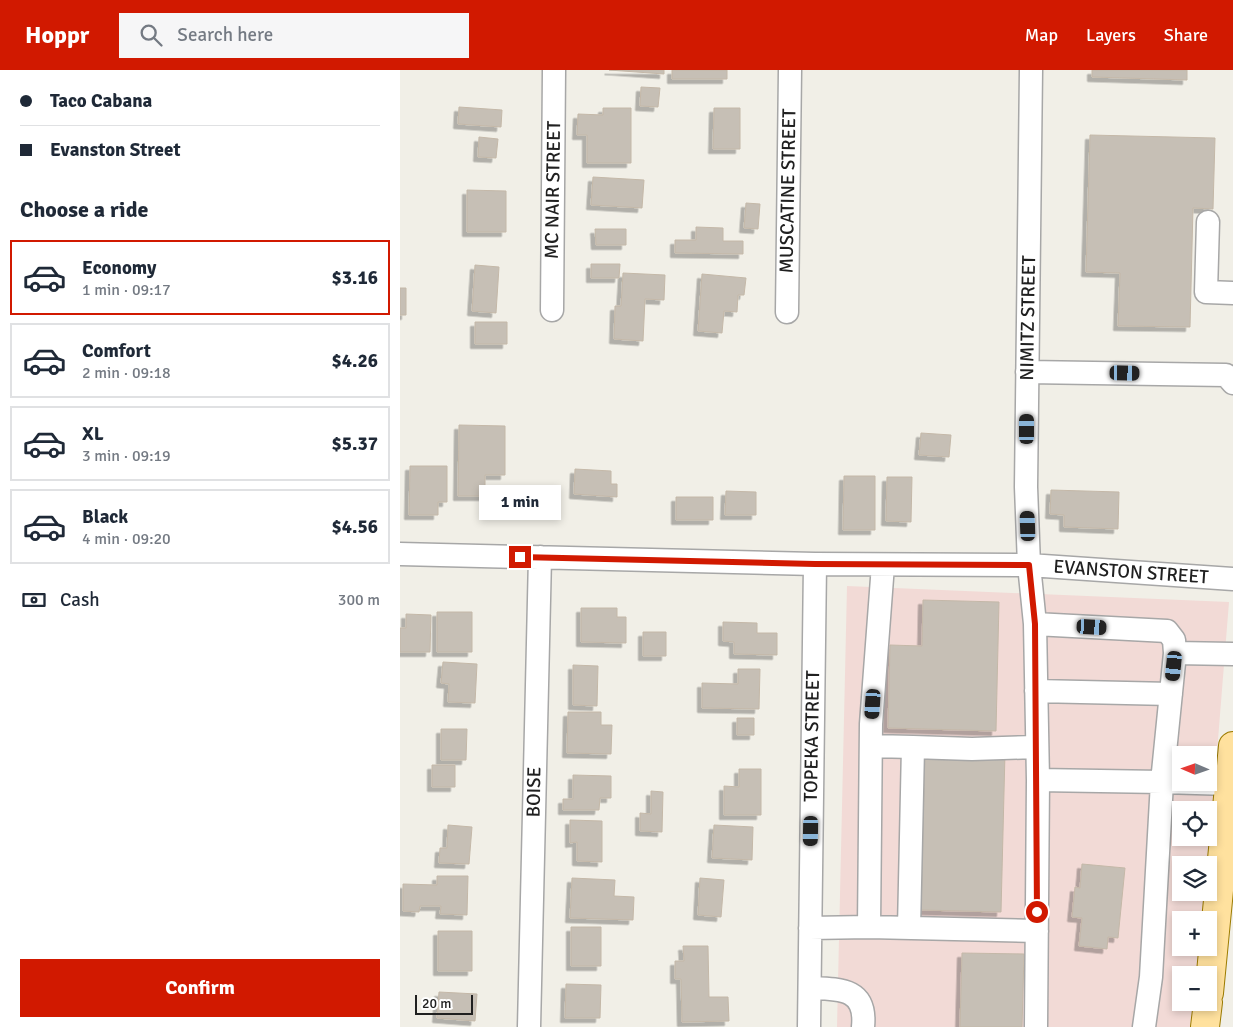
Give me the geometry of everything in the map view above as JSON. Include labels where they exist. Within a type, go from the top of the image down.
[{"type":"main road","points":[[1212,966],[1233,746]]},
{"type":"main road","points":[[1205,1027],[1207,1011]]},
{"type":"street","name":"MC NAIR STREET","points":[[552,310],[554,70]]},
{"type":"street","name":"MUSCATINE STREET","points":[[787,312],[790,70]]},
{"type":"street","name":"NIMITZ STREET","points":[[1031,70],[1026,486],[1029,565],[1035,624],[1038,780],[1036,1027]]},
{"type":"street","points":[[1208,222],[1206,292],[1233,293]]},
{"type":"street","points":[[1027,372],[1226,375],[1233,383]]},
{"type":"street","name":"EVANSTON STREET","points":[[400,554],[815,564],[1029,565],[1233,579]]},
{"type":"street","name":"BOISE","points":[[528,1027],[540,557]]},
{"type":"street","name":"TOPEKA STREET","points":[[809,1027],[815,564]]},
{"type":"street","points":[[869,927],[871,746],[883,565]]},
{"type":"street","points":[[1035,624],[1167,631],[1174,640],[1175,653],[1162,782],[1151,977],[1144,1027]]},
{"type":"street","points":[[1175,653],[1233,654]]},
{"type":"street","points":[[1036,691],[1171,694]]},
{"type":"street","points":[[871,746],[972,749],[1036,747]]},
{"type":"street","points":[[909,928],[912,746]]},
{"type":"street","points":[[1038,780],[1230,784]]},
{"type":"street","points":[[810,928],[869,927],[1037,931]]},
{"type":"street","points":[[810,988],[848,991],[859,999],[862,1007],[863,1027]]},
{"type":"shaded area","points":[[847,586],[1229,602],[1218,746],[1172,746],[1172,791],[1214,791],[1213,801],[1172,801],[1172,846],[1210,846],[1209,856],[1172,856],[1172,901],[1204,901],[1204,911],[1172,911],[1172,956],[1200,956],[1200,966],[1172,966],[1172,1011],[1196,1011],[1195,1027],[837,1027]]},
{"type":"building","points":[[609,70],[664,70],[664,74]]},
{"type":"building","points":[[672,70],[727,70],[727,79],[672,79]]},
{"type":"building","points":[[1092,70],[1187,70],[1187,80],[1092,77]]},
{"type":"building","points":[[641,87],[660,88],[658,107],[640,106]]},
{"type":"building","points":[[459,107],[502,110],[501,127],[458,124]]},
{"type":"building","points":[[603,108],[631,108],[631,163],[587,163],[587,135],[577,135],[578,114],[603,115]]},
{"type":"building","points":[[714,108],[740,108],[740,149],[713,149]]},
{"type":"building","points":[[1090,135],[1215,138],[1213,209],[1193,208],[1190,327],[1118,326],[1120,273],[1086,272]]},
{"type":"building","points":[[479,137],[498,139],[496,158],[478,157]]},
{"type":"building","points":[[593,177],[644,180],[642,208],[591,205]]},
{"type":"building","points":[[467,190],[506,191],[506,232],[467,232]]},
{"type":"building","points":[[746,203],[760,204],[758,229],[744,228]]},
{"type":"building","points":[[696,227],[723,228],[723,241],[743,241],[743,254],[675,253],[675,240],[696,240]]},
{"type":"building","points":[[595,229],[626,229],[626,245],[596,245]]},
{"type":"building","points":[[591,264],[620,264],[619,278],[591,278]]},
{"type":"building","points":[[475,265],[499,267],[496,313],[472,311]]},
{"type":"building","points":[[623,273],[665,275],[664,300],[645,299],[643,341],[614,339],[615,306],[621,306]]},
{"type":"building","points":[[702,274],[746,278],[744,295],[738,295],[737,312],[724,311],[722,333],[698,331]]},
{"type":"building","points":[[400,288],[406,288],[406,315],[400,315]]},
{"type":"building","points":[[475,322],[507,322],[507,344],[475,344]]},
{"type":"building","points":[[459,425],[505,426],[505,475],[485,475],[485,496],[458,496]]},
{"type":"building","points":[[921,433],[951,435],[949,457],[919,455]]},
{"type":"building","points":[[410,466],[447,466],[447,502],[438,502],[438,515],[409,515]]},
{"type":"building","points":[[575,469],[611,471],[611,484],[617,484],[617,497],[574,494]]},
{"type":"building","points":[[844,476],[875,476],[875,530],[843,530]]},
{"type":"building","points":[[887,477],[912,477],[911,522],[886,521]]},
{"type":"building","points":[[1051,490],[1119,492],[1118,529],[1064,527],[1064,515],[1050,514]]},
{"type":"building","points":[[726,491],[756,492],[756,515],[725,515]]},
{"type":"building","points":[[676,497],[713,497],[713,520],[676,520]]},
{"type":"building","points":[[923,600],[999,602],[996,731],[888,728],[890,645],[922,646]]},
{"type":"building","points":[[581,608],[617,608],[617,617],[626,617],[626,643],[581,642]]},
{"type":"building","points":[[437,612],[472,612],[472,652],[437,652]]},
{"type":"building","points":[[406,614],[431,615],[430,652],[400,652],[400,628],[406,628]]},
{"type":"building","points":[[723,622],[757,623],[757,633],[777,633],[777,655],[734,654],[734,642],[723,641]]},
{"type":"building","points":[[643,632],[666,632],[666,656],[643,656]]},
{"type":"building","points":[[443,662],[477,664],[475,703],[448,702],[449,684],[441,683]]},
{"type":"building","points":[[573,665],[598,666],[597,706],[573,705]]},
{"type":"building","points":[[738,669],[760,669],[759,709],[702,708],[702,683],[738,684]]},
{"type":"building","points":[[568,712],[601,712],[601,725],[612,725],[611,754],[567,753]]},
{"type":"building","points":[[737,718],[754,718],[754,735],[737,735]]},
{"type":"building","points":[[441,729],[467,729],[466,760],[441,760]]},
{"type":"building","points":[[925,750],[1005,753],[1001,912],[921,910]]},
{"type":"building","points":[[432,765],[455,765],[455,787],[432,787]]},
{"type":"building","points":[[739,769],[761,769],[761,815],[724,815],[724,786],[739,787]]},
{"type":"building","points":[[573,775],[611,776],[611,798],[600,798],[599,810],[563,810],[563,799],[573,799]]},
{"type":"building","points":[[651,791],[663,792],[662,832],[640,831],[640,813],[651,814]]},
{"type":"building","points":[[570,820],[602,821],[602,862],[577,861],[577,842],[570,843]]},
{"type":"building","points":[[448,825],[472,827],[469,864],[439,863],[440,848],[447,848]]},
{"type":"building","points":[[714,825],[753,827],[752,860],[712,858]]},
{"type":"building","points":[[1082,864],[1125,868],[1118,938],[1108,937],[1107,949],[1079,946],[1082,918],[1072,917],[1075,887],[1080,888]]},
{"type":"building","points":[[437,876],[468,876],[467,915],[440,914],[441,906],[420,906],[419,912],[403,911],[403,884],[437,885]]},
{"type":"building","points":[[572,878],[615,880],[614,896],[634,897],[633,920],[570,918]]},
{"type":"building","points":[[700,878],[724,880],[721,917],[698,915]]},
{"type":"building","points":[[571,927],[601,927],[601,966],[571,966]]},
{"type":"building","points":[[438,931],[472,931],[472,971],[438,971]]},
{"type":"building","points":[[683,946],[708,946],[709,997],[728,997],[729,1021],[682,1022],[681,979],[675,979],[675,961],[684,961]]},
{"type":"building","points":[[962,953],[1024,954],[1022,1027],[960,1027]]},
{"type":"building","points":[[566,984],[601,985],[600,1018],[565,1018]]},
{"type":"building","points":[[439,992],[477,994],[475,1021],[437,1018]]},
{"type":"route","points":[[520,557],[815,564],[1029,565],[1035,624],[1038,780],[1037,912]]}]
